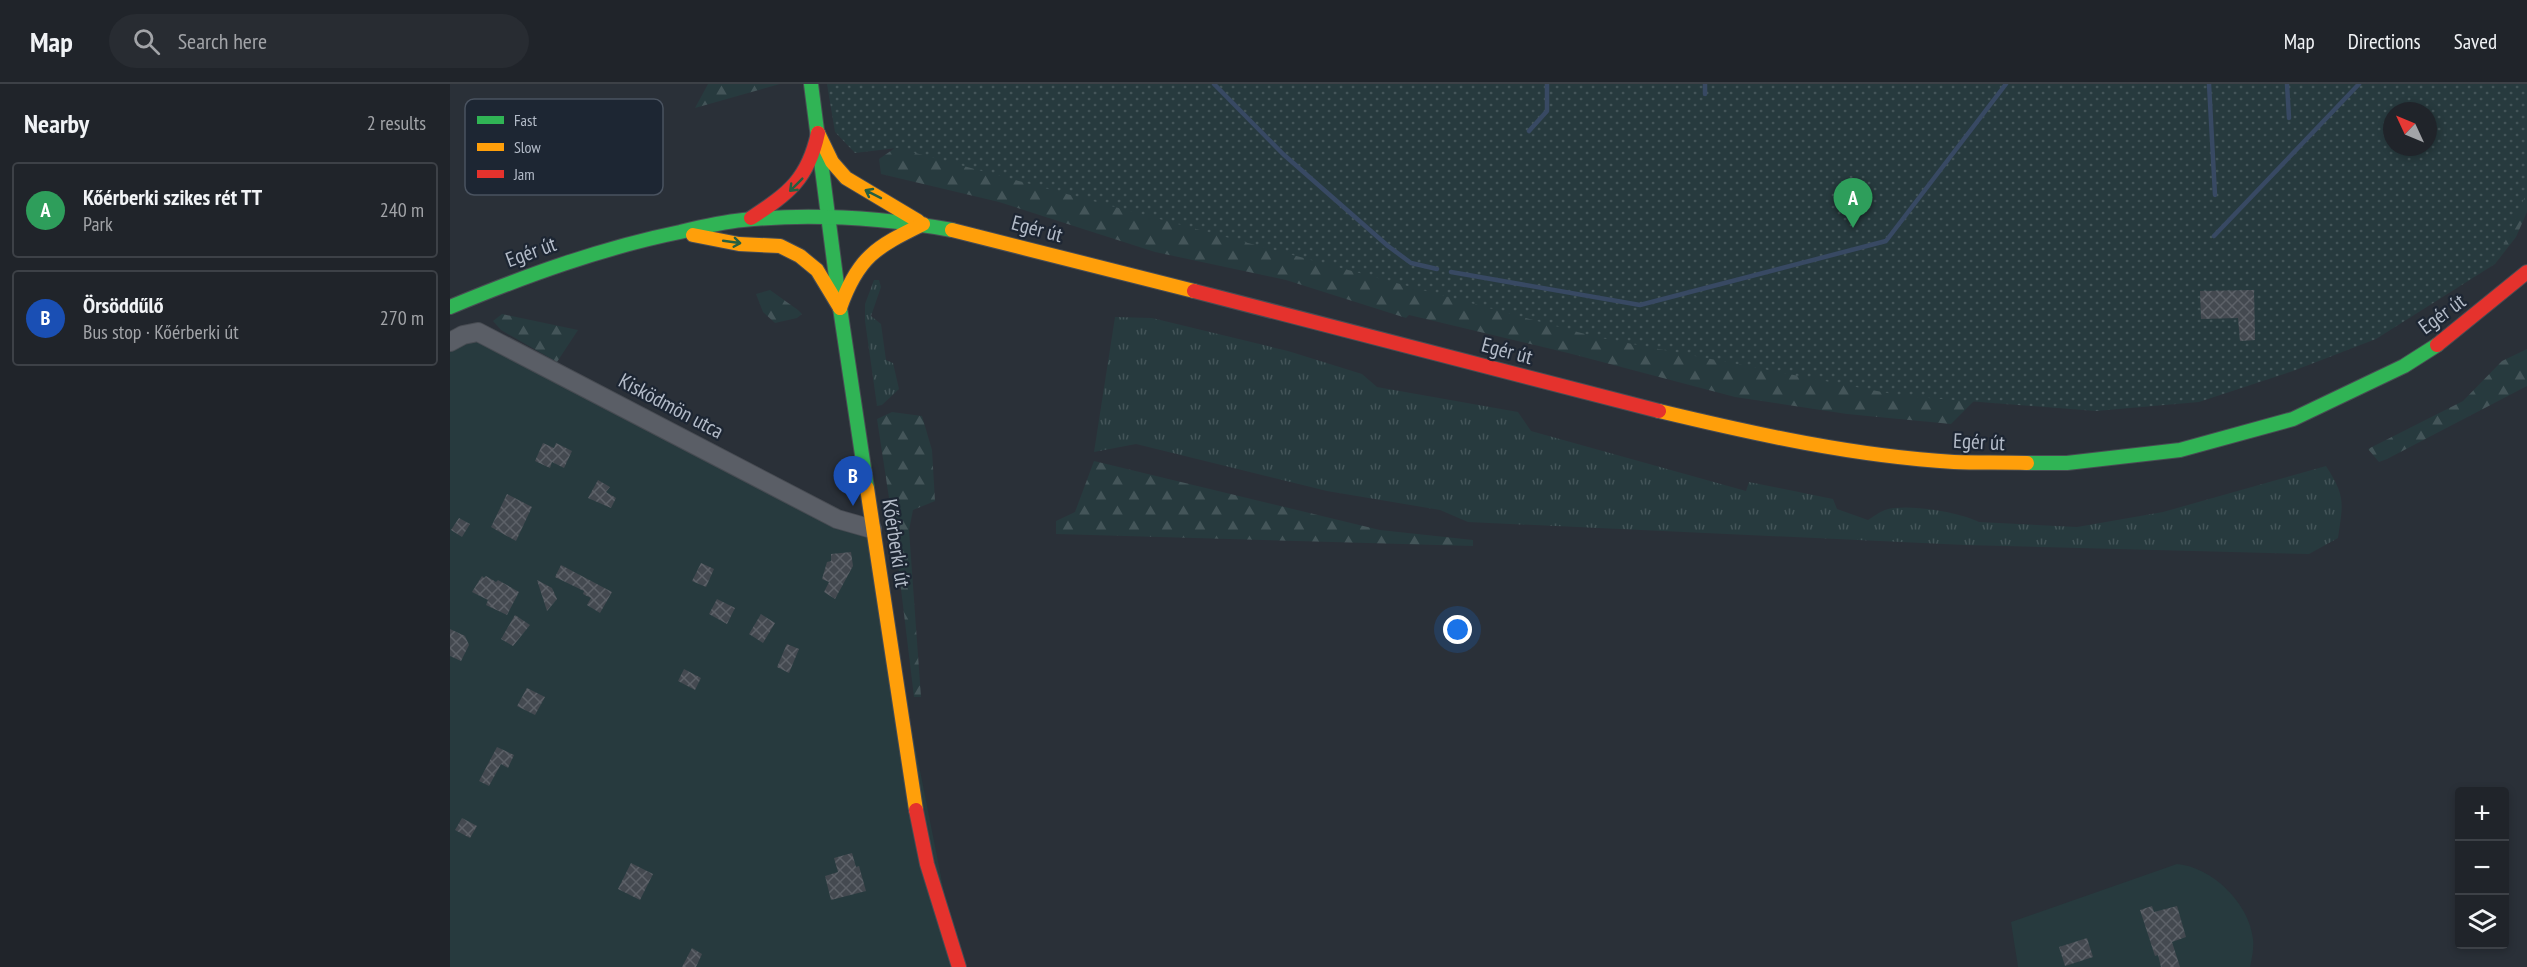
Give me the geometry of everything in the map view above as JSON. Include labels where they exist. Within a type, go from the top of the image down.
[{"type":"main road","name":"Kőérberki út","points":[[812,84],[840,308],[914,803],[927,864],[959,967]]},
{"type":"main road","points":[[750,219],[781,198],[803,177],[812,160],[818,133]]},
{"type":"main road","points":[[818,133],[832,162],[846,178],[923,224]]},
{"type":"main road","name":"Egér út","points":[[450,307],[532,273],[576,258],[634,240],[675,232],[750,219],[829,218],[923,224],[980,236],[1722,428],[1883,456],[2014,465],[2070,464],[2157,454],[2236,437],[2273,426],[2362,388],[2406,365],[2457,330],[2527,272]]},
{"type":"main road","points":[[840,308],[848,282],[859,265],[885,244],[923,224]]},
{"type":"main road","points":[[675,232],[739,244],[760,243],[780,246],[800,255],[817,270],[840,308]]},
{"type":"street","name":"Kisködmön utca","points":[[450,342],[463,335],[478,332],[837,519],[872,530]]},
{"type":"green space","points":[[708,84],[780,84],[695,108]]},
{"type":"green space","points":[[827,84],[2527,84],[2527,192],[2495,264],[2376,339],[2293,371],[2199,402],[2096,411],[1903,396],[1596,337],[897,148],[855,153],[835,132]]},
{"type":"green space","points":[[848,84],[1311,161],[2383,148],[2383,156],[2437,156],[2437,141],[2527,84],[2527,212],[2516,237],[2495,264],[1982,393],[1951,424],[1847,414],[1735,397],[1568,353],[1409,315],[1406,318],[1286,280],[1155,252],[999,202],[881,174],[879,159],[895,148],[868,148]]},
{"type":"green space","points":[[874,280],[879,280],[881,287],[871,316],[881,324],[886,360],[893,363],[899,389],[882,405],[877,406],[865,321],[865,304]]},
{"type":"green space","points":[[770,290],[802,314],[797,318],[775,323],[763,312],[756,294]]},
{"type":"green space","points":[[502,314],[578,330],[557,362],[501,330],[493,321]]},
{"type":"green space","points":[[1115,317],[1152,318],[1288,351],[1362,374],[1377,387],[1518,412],[1531,431],[1746,491],[1749,482],[1833,499],[1837,509],[1868,520],[1885,510],[1919,508],[1946,512],[1979,522],[2077,527],[2163,512],[2326,466],[2340,493],[2342,508],[2338,538],[2309,554],[1965,545],[1468,522],[1440,510],[1327,491],[1136,444],[1094,452]]},
{"type":"green space","points":[[463,335],[872,529],[959,967],[450,967],[450,342]]},
{"type":"green space","points":[[2527,349],[2527,386],[2387,459],[2379,462],[2368,449],[2463,401],[2502,361]]},
{"type":"green space","points":[[892,412],[922,416],[932,450],[935,501],[913,510],[909,530],[921,697],[914,697],[894,531],[877,419]]},
{"type":"green space","points":[[1094,461],[1380,530],[1473,540],[1473,546],[1056,534],[1056,521],[1075,512]]},
{"type":"green space","points":[[2177,864],[2203,872],[2227,889],[2236,900],[2250,926],[2253,939],[2250,967],[2018,967],[2011,922]]},
{"type":"building","points":[[2254,290],[2255,340],[2240,341],[2238,318],[2201,319],[2200,291]]},
{"type":"building","points":[[543,443],[554,448],[556,443],[572,451],[564,468],[552,462],[550,468],[535,461]]},
{"type":"building","points":[[598,480],[610,487],[606,492],[616,498],[611,508],[588,498]]},
{"type":"building","points":[[507,494],[532,507],[516,541],[491,527]]},
{"type":"building","points":[[459,518],[470,524],[462,537],[451,530]]},
{"type":"building","points":[[851,552],[853,566],[835,599],[824,592],[829,582],[822,579],[827,562],[831,561],[831,554]]},
{"type":"building","points":[[701,563],[714,569],[706,587],[692,581]]},
{"type":"building","points":[[561,565],[612,592],[600,613],[587,605],[591,598],[583,594],[584,591],[555,577]]},
{"type":"building","points":[[482,576],[496,582],[498,580],[519,592],[507,615],[486,605],[488,600],[472,592]]},
{"type":"building","points":[[537,580],[552,588],[557,599],[547,611]]},
{"type":"building","points":[[717,599],[735,608],[727,624],[709,614]]},
{"type":"building","points":[[761,614],[775,623],[763,643],[749,634]]},
{"type":"building","points":[[515,615],[530,625],[513,646],[501,639]]},
{"type":"building","points":[[450,629],[465,636],[469,645],[461,661],[450,656]]},
{"type":"building","points":[[787,644],[799,649],[789,673],[777,667]]},
{"type":"building","points":[[684,669],[701,678],[695,690],[678,681]]},
{"type":"building","points":[[527,688],[545,697],[535,715],[517,706]]},
{"type":"building","points":[[497,747],[514,755],[508,768],[501,764],[489,786],[479,781]]},
{"type":"building","points":[[462,818],[477,826],[470,838],[455,830]]},
{"type":"building","points":[[852,853],[856,867],[859,866],[866,891],[831,900],[825,876],[838,872],[834,858]]},
{"type":"building","points":[[631,863],[653,874],[640,900],[618,889]]},
{"type":"building","points":[[2152,906],[2154,912],[2177,906],[2186,937],[2172,942],[2180,967],[2161,967],[2158,955],[2155,956],[2140,910]]},
{"type":"building","points":[[2087,938],[2093,957],[2065,966],[2059,947]]},
{"type":"building","points":[[692,948],[702,954],[696,967],[682,967]]},
{"type":"waterway","points":[[1214,84],[1283,154],[1388,246],[1411,263],[1437,269]]},
{"type":"waterway","points":[[1529,131],[1547,111],[1547,84]]},
{"type":"waterway","points":[[1705,84],[1705,94]]},
{"type":"waterway","points":[[1451,272],[1640,305],[1886,241],[2006,84]]},
{"type":"waterway","points":[[2209,84],[2215,195]]},
{"type":"waterway","points":[[2287,84],[2289,118]]},
{"type":"waterway","points":[[2214,236],[2359,84]]},
{"type":"traffic: fast","points":[[811,84],[840,308],[867,488]]},
{"type":"traffic: fast","points":[[450,307],[506,284],[621,246],[727,222],[822,217],[900,222],[952,230]]},
{"type":"traffic: fast","points":[[2027,463],[2067,463],[2180,450],[2293,419],[2404,366],[2437,345]]},
{"type":"traffic: slow","points":[[818,133],[832,162],[846,178],[918,221]]},
{"type":"traffic: slow","points":[[840,308],[862,265],[881,247],[923,224]]},
{"type":"traffic: slow","points":[[952,230],[1194,291]]},
{"type":"traffic: slow","points":[[693,235],[739,244],[780,246],[800,256],[817,270],[840,308]]},
{"type":"traffic: slow","points":[[1659,411],[1768,436],[1879,455],[1954,462],[2027,463]]},
{"type":"traffic: slow","points":[[867,488],[916,810]]},
{"type":"traffic: jam","points":[[751,218],[776,201],[795,183],[809,162],[818,133]]},
{"type":"traffic: jam","points":[[2437,345],[2527,272]]},
{"type":"traffic: jam","points":[[1194,291],[1659,411]]},
{"type":"traffic: jam","points":[[916,810],[927,864],[959,967]]},
{"type":"place","name":"Kőérberki szikes rét TT","points":[[1853,228]]},
{"type":"place","name":"Örsöddűlő","points":[[853,506]]}]
